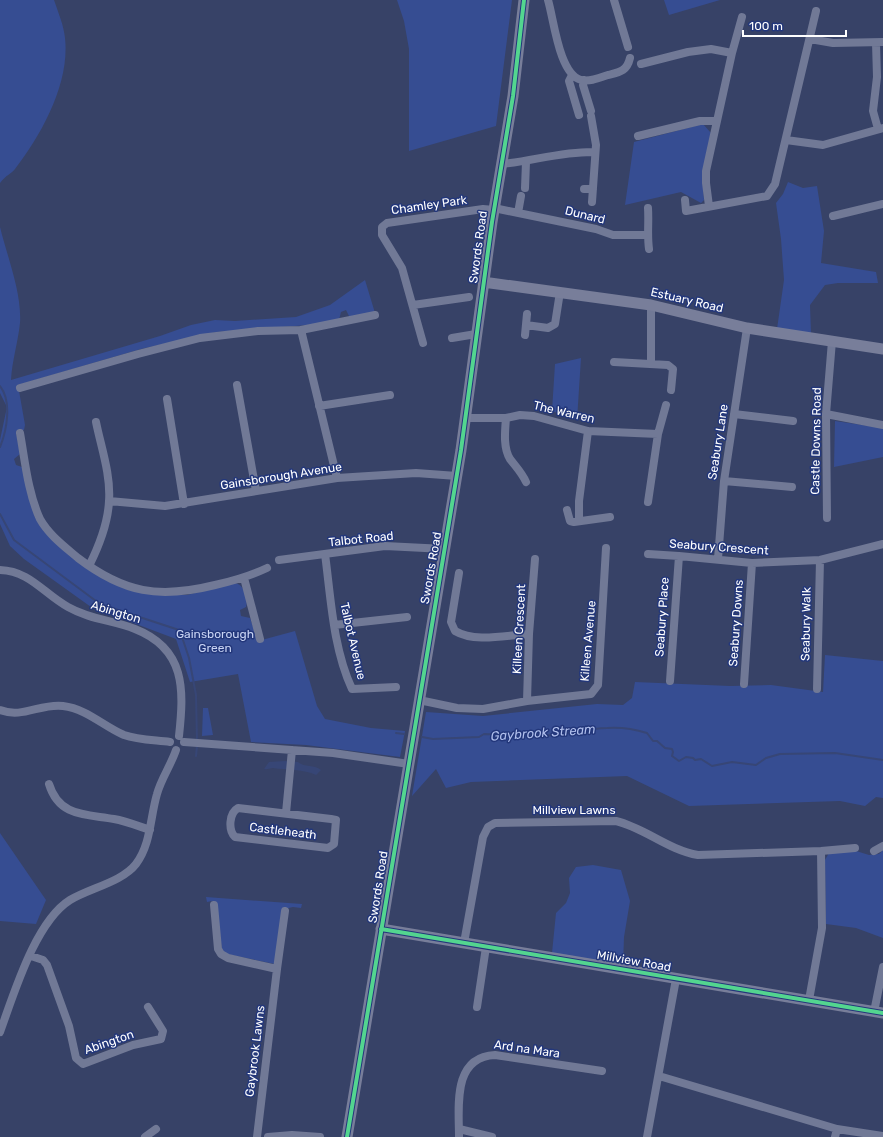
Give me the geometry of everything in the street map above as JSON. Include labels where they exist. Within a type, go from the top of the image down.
[{"type":"main road","name":"Swords Road","points":[[347,1137],[457,476],[483,282],[519,53],[524,0]]},
{"type":"main road","name":"Estuary Road","points":[[483,282],[651,304],[747,328],[883,349]]},
{"type":"main road","name":"Millview Road","points":[[381,929],[878,1012]]},
{"type":"street","points":[[548,0],[563,61],[572,75],[584,80],[593,80],[623,71],[630,58]]},
{"type":"street","points":[[614,0],[628,47]]},
{"type":"street","points":[[685,200],[686,211],[767,196],[775,184],[816,10]]},
{"type":"street","points":[[709,206],[706,171],[732,53],[742,17]]},
{"type":"street","points":[[786,140],[823,145],[881,129],[873,110],[880,42],[833,43],[810,39]]},
{"type":"street","points":[[640,64],[711,49],[732,53]]},
{"type":"street","points":[[572,75],[569,81],[578,115]]},
{"type":"street","points":[[584,80],[583,85],[591,114],[596,152],[592,202]]},
{"type":"street","points":[[638,136],[700,121],[717,121]]},
{"type":"street","points":[[502,164],[526,162],[577,152],[596,152]]},
{"type":"street","points":[[525,188],[526,162]]},
{"type":"street","points":[[584,189],[593,189]]},
{"type":"street","points":[[518,213],[521,196]]},
{"type":"street","points":[[833,216],[883,206]]},
{"type":"street","points":[[648,208],[649,225],[646,235],[649,249]]},
{"type":"street","name":"Chamley Park","points":[[423,343],[402,268],[382,235],[382,227],[387,223],[483,209],[494,209]]},
{"type":"street","name":"Dunard","points":[[494,209],[596,229],[612,235],[646,235]]},
{"type":"street","points":[[526,325],[548,328],[555,324],[560,292]]},
{"type":"street","points":[[413,305],[469,297]]},
{"type":"street","points":[[651,304],[651,363]]},
{"type":"street","points":[[524,335],[527,314]]},
{"type":"street","points":[[20,388],[200,338],[258,331],[301,330],[375,315]]},
{"type":"street","name":"Seabury Lane","points":[[718,559],[724,481],[747,328]]},
{"type":"street","points":[[301,330],[337,478]]},
{"type":"street","points":[[452,338],[476,334]]},
{"type":"street","name":"Castle Downs Road","points":[[827,518],[826,414],[832,341]]},
{"type":"street","points":[[614,362],[668,365],[673,369],[671,390]]},
{"type":"street","points":[[238,385],[256,491]]},
{"type":"street","points":[[319,406],[390,395]]},
{"type":"street","points":[[167,400],[184,504]]},
{"type":"street","points":[[648,502],[658,434],[666,405]]},
{"type":"street","points":[[734,414],[793,421]]},
{"type":"street","points":[[826,414],[883,425]]},
{"type":"street","name":"The Warren","points":[[465,418],[506,418],[520,415],[534,416],[588,431],[658,434]]},
{"type":"street","points":[[506,418],[506,449],[510,458],[522,472],[526,482]]},
{"type":"street","points":[[89,566],[103,535],[109,501],[108,486],[96,422]]},
{"type":"street","points":[[579,521],[578,501],[588,431]]},
{"type":"street","points":[[20,433],[35,506],[48,532],[89,566],[112,580],[138,590],[162,593],[189,592],[244,578],[266,568]]},
{"type":"street","name":"Gainsborough Avenue","points":[[109,501],[149,506],[184,504],[337,478],[416,473],[457,476]]},
{"type":"street","points":[[724,481],[792,487]]},
{"type":"street","points":[[568,510],[570,521],[610,517]]},
{"type":"street","name":"Seabury Crescent","points":[[648,554],[752,563],[820,560],[883,544]]},
{"type":"street","name":"Talbot Road","points":[[279,560],[384,546],[445,549]]},
{"type":"street","name":"Killeen Avenue","points":[[419,700],[469,709],[527,701],[585,696],[591,694],[598,685],[606,548]]},
{"type":"street","name":"Talbot Avenue","points":[[325,554],[334,625],[346,677],[352,689],[396,687]]},
{"type":"street","name":"Seabury Place","points":[[670,681],[679,556]]},
{"type":"street","name":"Killeen Crescent","points":[[527,701],[529,634],[535,559]]},
{"type":"street","name":"Seabury Walk","points":[[817,689],[820,560]]},
{"type":"street","name":"Seabury Downs","points":[[744,684],[752,563]]},
{"type":"street","name":"Abington","points":[[0,570],[8,570],[27,577],[73,610],[90,617],[134,628],[161,644],[176,666],[182,683],[182,739]]},
{"type":"street","points":[[459,573],[451,622],[455,631],[468,636],[529,634]]},
{"type":"street","points":[[244,578],[260,639]]},
{"type":"street","points":[[334,625],[408,617]]},
{"type":"street","points":[[0,710],[15,714],[47,705],[64,706],[77,709],[93,716],[109,728],[126,735],[170,742]]},
{"type":"street","points":[[170,742],[173,737],[193,743],[333,752],[409,764]]},
{"type":"street","points":[[0,1032],[30,956],[44,926],[59,909],[87,891],[121,876],[131,869],[141,855],[150,830],[157,794],[176,750],[181,749],[182,739]]},
{"type":"street","points":[[170,742],[172,748],[176,750]]},
{"type":"street","name":"Castleheath","points":[[286,813],[292,750]]},
{"type":"street","points":[[49,784],[52,795],[58,801],[79,814],[115,819],[150,830]]},
{"type":"street","name":"Castleheath","points":[[238,808],[286,813],[336,820],[334,844],[328,848],[235,837],[232,834],[232,814],[238,808]]},
{"type":"street","name":"Millview Lawns","points":[[464,943],[483,837],[488,827],[495,823],[616,821],[629,824],[685,853],[698,855],[820,851],[855,848]]},
{"type":"street","points":[[874,851],[883,846]]},
{"type":"street","points":[[809,1000],[822,928],[820,851]]},
{"type":"street","points":[[214,905],[218,949],[221,954],[228,958],[277,969]]},
{"type":"street","name":"Gaybrook Lawns","points":[[257,1137],[285,911]]},
{"type":"street","points":[[477,1007],[486,947]]},
{"type":"street","name":"Abington","points":[[30,956],[43,960],[47,965],[69,1026],[76,1058],[83,1064],[133,1045],[161,1039],[163,1031],[148,1007]]},
{"type":"street","points":[[878,1012],[883,967]]},
{"type":"street","points":[[647,1137],[676,979]]},
{"type":"street","name":"Ard na Mara","points":[[492,1137],[459,1133],[459,1088],[466,1072],[478,1059],[485,1056],[495,1055],[602,1071]]},
{"type":"street","points":[[659,1076],[836,1133],[883,1136]]},
{"type":"street","points":[[145,1137],[156,1129]]},
{"type":"street","points":[[268,1137],[292,1135],[320,1137]]},
{"type":"green space","points":[[0,0],[54,0],[61,19],[65,38],[65,55],[63,73],[58,90],[44,124],[15,169],[0,183]]},
{"type":"green space","points":[[397,0],[512,0],[496,126],[409,151],[409,49],[404,21]]},
{"type":"green space","points":[[664,0],[720,0],[669,15]]},
{"type":"green space","points":[[703,124],[711,133],[702,174],[704,200],[701,203],[681,192],[625,205],[634,142]]},
{"type":"green space","points":[[788,182],[803,188],[817,186],[824,231],[821,263],[876,272],[878,283],[838,283],[825,285],[810,305],[811,334],[777,329],[784,280],[781,239],[776,203],[783,194]]},
{"type":"green space","name":"Gainsborough Green","points":[[0,227],[19,299],[20,311],[20,323],[11,380],[160,336],[191,325],[215,320],[235,321],[296,317],[330,305],[365,280],[375,313],[350,318],[346,310],[341,312],[339,320],[308,325],[217,332],[141,349],[18,385],[25,425],[24,430],[16,431],[20,454],[14,459],[16,465],[22,467],[35,517],[106,580],[128,590],[159,595],[187,595],[234,583],[238,584],[243,588],[247,600],[246,607],[240,610],[241,616],[250,618],[258,641],[295,631],[317,706],[325,719],[371,728],[405,731],[400,757],[306,745],[251,742],[238,674],[190,682],[176,639],[91,607],[24,559],[10,546],[0,524],[0,440],[7,407],[0,393]]},
{"type":"green space","points":[[581,358],[577,420],[552,411],[555,364]]},
{"type":"green space","points":[[835,421],[883,428],[883,457],[834,467]]},
{"type":"green space","points":[[825,655],[883,661],[883,798],[876,797],[865,806],[840,801],[689,806],[627,776],[471,782],[446,788],[436,769],[412,796],[426,712],[483,716],[597,704],[623,705],[632,698],[635,682],[730,686],[771,685],[823,692]]},
{"type":"green space","points":[[203,708],[208,708],[213,735],[202,736]]},
{"type":"green space","points":[[0,833],[46,900],[36,924],[0,921]]},
{"type":"green space","points":[[853,850],[869,855],[879,854],[883,850],[883,938],[856,928],[826,924],[825,860],[829,853]]},
{"type":"green space","points":[[593,865],[621,870],[630,901],[624,937],[623,966],[552,953],[556,913],[566,903],[570,893],[569,878],[576,867]]},
{"type":"green space","points":[[206,897],[302,904],[301,908],[293,907],[284,909],[275,964],[226,954],[222,950],[216,902],[207,902]]},
{"type":"shaded area","points":[[269,762],[298,762],[321,770],[316,775],[295,770],[273,768],[264,769]]},
{"type":"waterway","name":"Gaybrook Stream","points":[[0,386],[4,392],[7,407],[5,432],[0,447]]},
{"type":"waterway","name":"Gaybrook Stream","points":[[0,514],[14,540],[100,604],[182,631]]},
{"type":"waterway","points":[[182,630],[181,634],[189,658],[196,695],[197,741]]},
{"type":"waterway","name":"Gaybrook Stream","points":[[422,737],[433,739],[479,737],[484,734],[506,735],[518,731],[539,736],[617,728],[632,729],[647,733],[653,741],[657,741],[665,748],[672,749],[672,756],[679,761],[686,757],[693,758],[695,760],[701,759],[712,766],[732,762],[756,765],[766,758],[780,754],[835,753],[883,760]]},
{"type":"waterway","name":"Gaybrook Stream","points":[[396,733],[404,734]]},
{"type":"waterway","points":[[196,756],[197,746]]},
{"type":"cycle path","points":[[347,1137],[461,450],[492,222],[513,96],[524,0]]},
{"type":"cycle path","points":[[381,929],[883,1013]]}]
